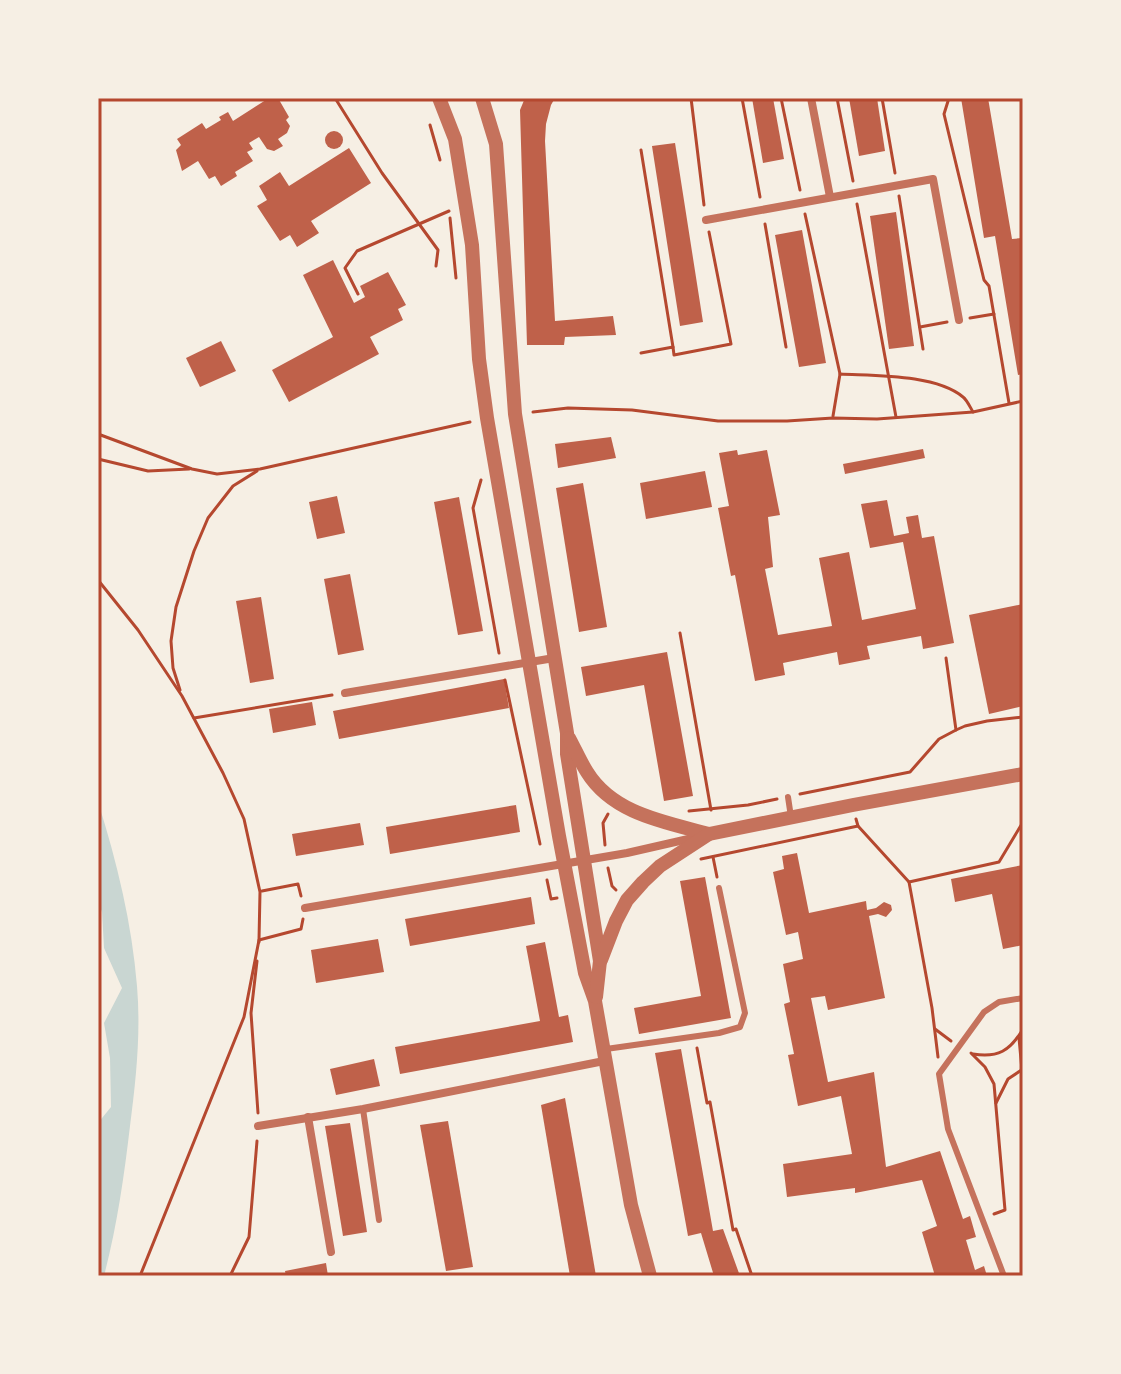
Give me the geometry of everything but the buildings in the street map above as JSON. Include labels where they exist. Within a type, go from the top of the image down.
[{"type":"street","points":[[439,98],[455,139],[470,231],[479,359],[487,418],[565,864],[585,973],[595,1001],[631,1205],[650,1276]]},
{"type":"street","points":[[482,98],[496,144],[515,414],[567,733],[567,754],[600,961]]},
{"type":"street","points":[[811,98],[830,197]]},
{"type":"street","points":[[706,220],[933,179],[959,320]]},
{"type":"street","points":[[345,693],[554,658]]},
{"type":"street","points":[[567,733],[588,773],[614,801],[646,817],[709,834]]},
{"type":"street","points":[[305,908],[627,853],[791,817],[1023,774]]},
{"type":"street","points":[[595,1001],[600,961],[627,900],[660,866],[709,834]]},
{"type":"street","points":[[258,1126],[363,1109],[603,1055]]},
{"type":"street","points":[[308,1117],[331,1252]]},
{"type":"lane","points":[[788,797],[791,817]]},
{"type":"lane","points":[[603,1055],[740,1027],[745,1013],[719,888]]},
{"type":"lane","points":[[1004,1276],[948,1129],[939,1074],[984,1012],[999,1002],[1023,998]]},
{"type":"lane","points":[[363,1109],[379,1220]]},
{"type":"path","points":[[335,98],[382,173],[438,250],[436,266]]},
{"type":"path","points":[[641,150],[674,355],[731,344],[706,220],[691,98]]},
{"type":"path","points":[[781,98],[840,374],[833,418]]},
{"type":"path","points":[[837,98],[896,418]]},
{"type":"path","points":[[882,98],[923,349]]},
{"type":"path","points":[[949,98],[944,114],[984,280],[989,286],[1009,403]]},
{"type":"path","points":[[358,294],[345,268],[357,251],[449,211]]},
{"type":"path","points":[[641,353],[673,347]]},
{"type":"path","points":[[840,374],[907,378],[947,388],[965,398],[973,412]]},
{"type":"path","points":[[515,414],[568,408],[632,410],[718,421],[787,421],[973,412],[1023,401]]},
{"type":"path","points":[[98,434],[192,469],[217,474],[260,469],[487,418]]},
{"type":"path","points":[[98,459],[148,471],[192,469]]},
{"type":"path","points":[[182,696],[173,668],[171,641],[176,607],[194,551],[208,518],[233,486],[260,469]]},
{"type":"path","points":[[98,580],[138,630],[182,696],[223,773],[244,819],[260,892],[259,940],[251,1013],[258,1126],[249,1237],[230,1276]]},
{"type":"path","points":[[680,633],[711,810]]},
{"type":"path","points":[[946,658],[956,730]]},
{"type":"path","points":[[194,718],[345,693]]},
{"type":"path","points":[[684,811],[748,805],[910,772],[939,739],[956,730],[987,721],[1023,717]]},
{"type":"path","points":[[909,882],[999,862],[1023,822]]},
{"type":"path","points":[[691,862],[858,826],[909,882],[935,1029],[939,1074]]},
{"type":"path","points":[[713,857],[719,888]]},
{"type":"path","points":[[259,940],[301,929],[305,908],[298,884],[260,892]]},
{"type":"path","points":[[140,1276],[244,1017],[259,940]]},
{"type":"path","points":[[935,1029],[959,1046]]},
{"type":"path","points":[[983,1219],[1005,1210],[994,1084],[973,1054],[1000,1054],[1023,1029]]},
{"type":"path","points":[[995,1106],[1008,1079],[1023,1070],[1019,1035]]},
{"type":"path","points":[[695,1036],[733,1230],[736,1229],[752,1276]]},
{"type":"shaded area","points":[[98,802],[127,916],[135,963],[138,1021],[136,1074],[125,1164],[104,1276],[98,1276],[98,1123],[111,1107],[110,1058],[104,1023],[122,988],[104,948],[102,912],[98,901]]}]
